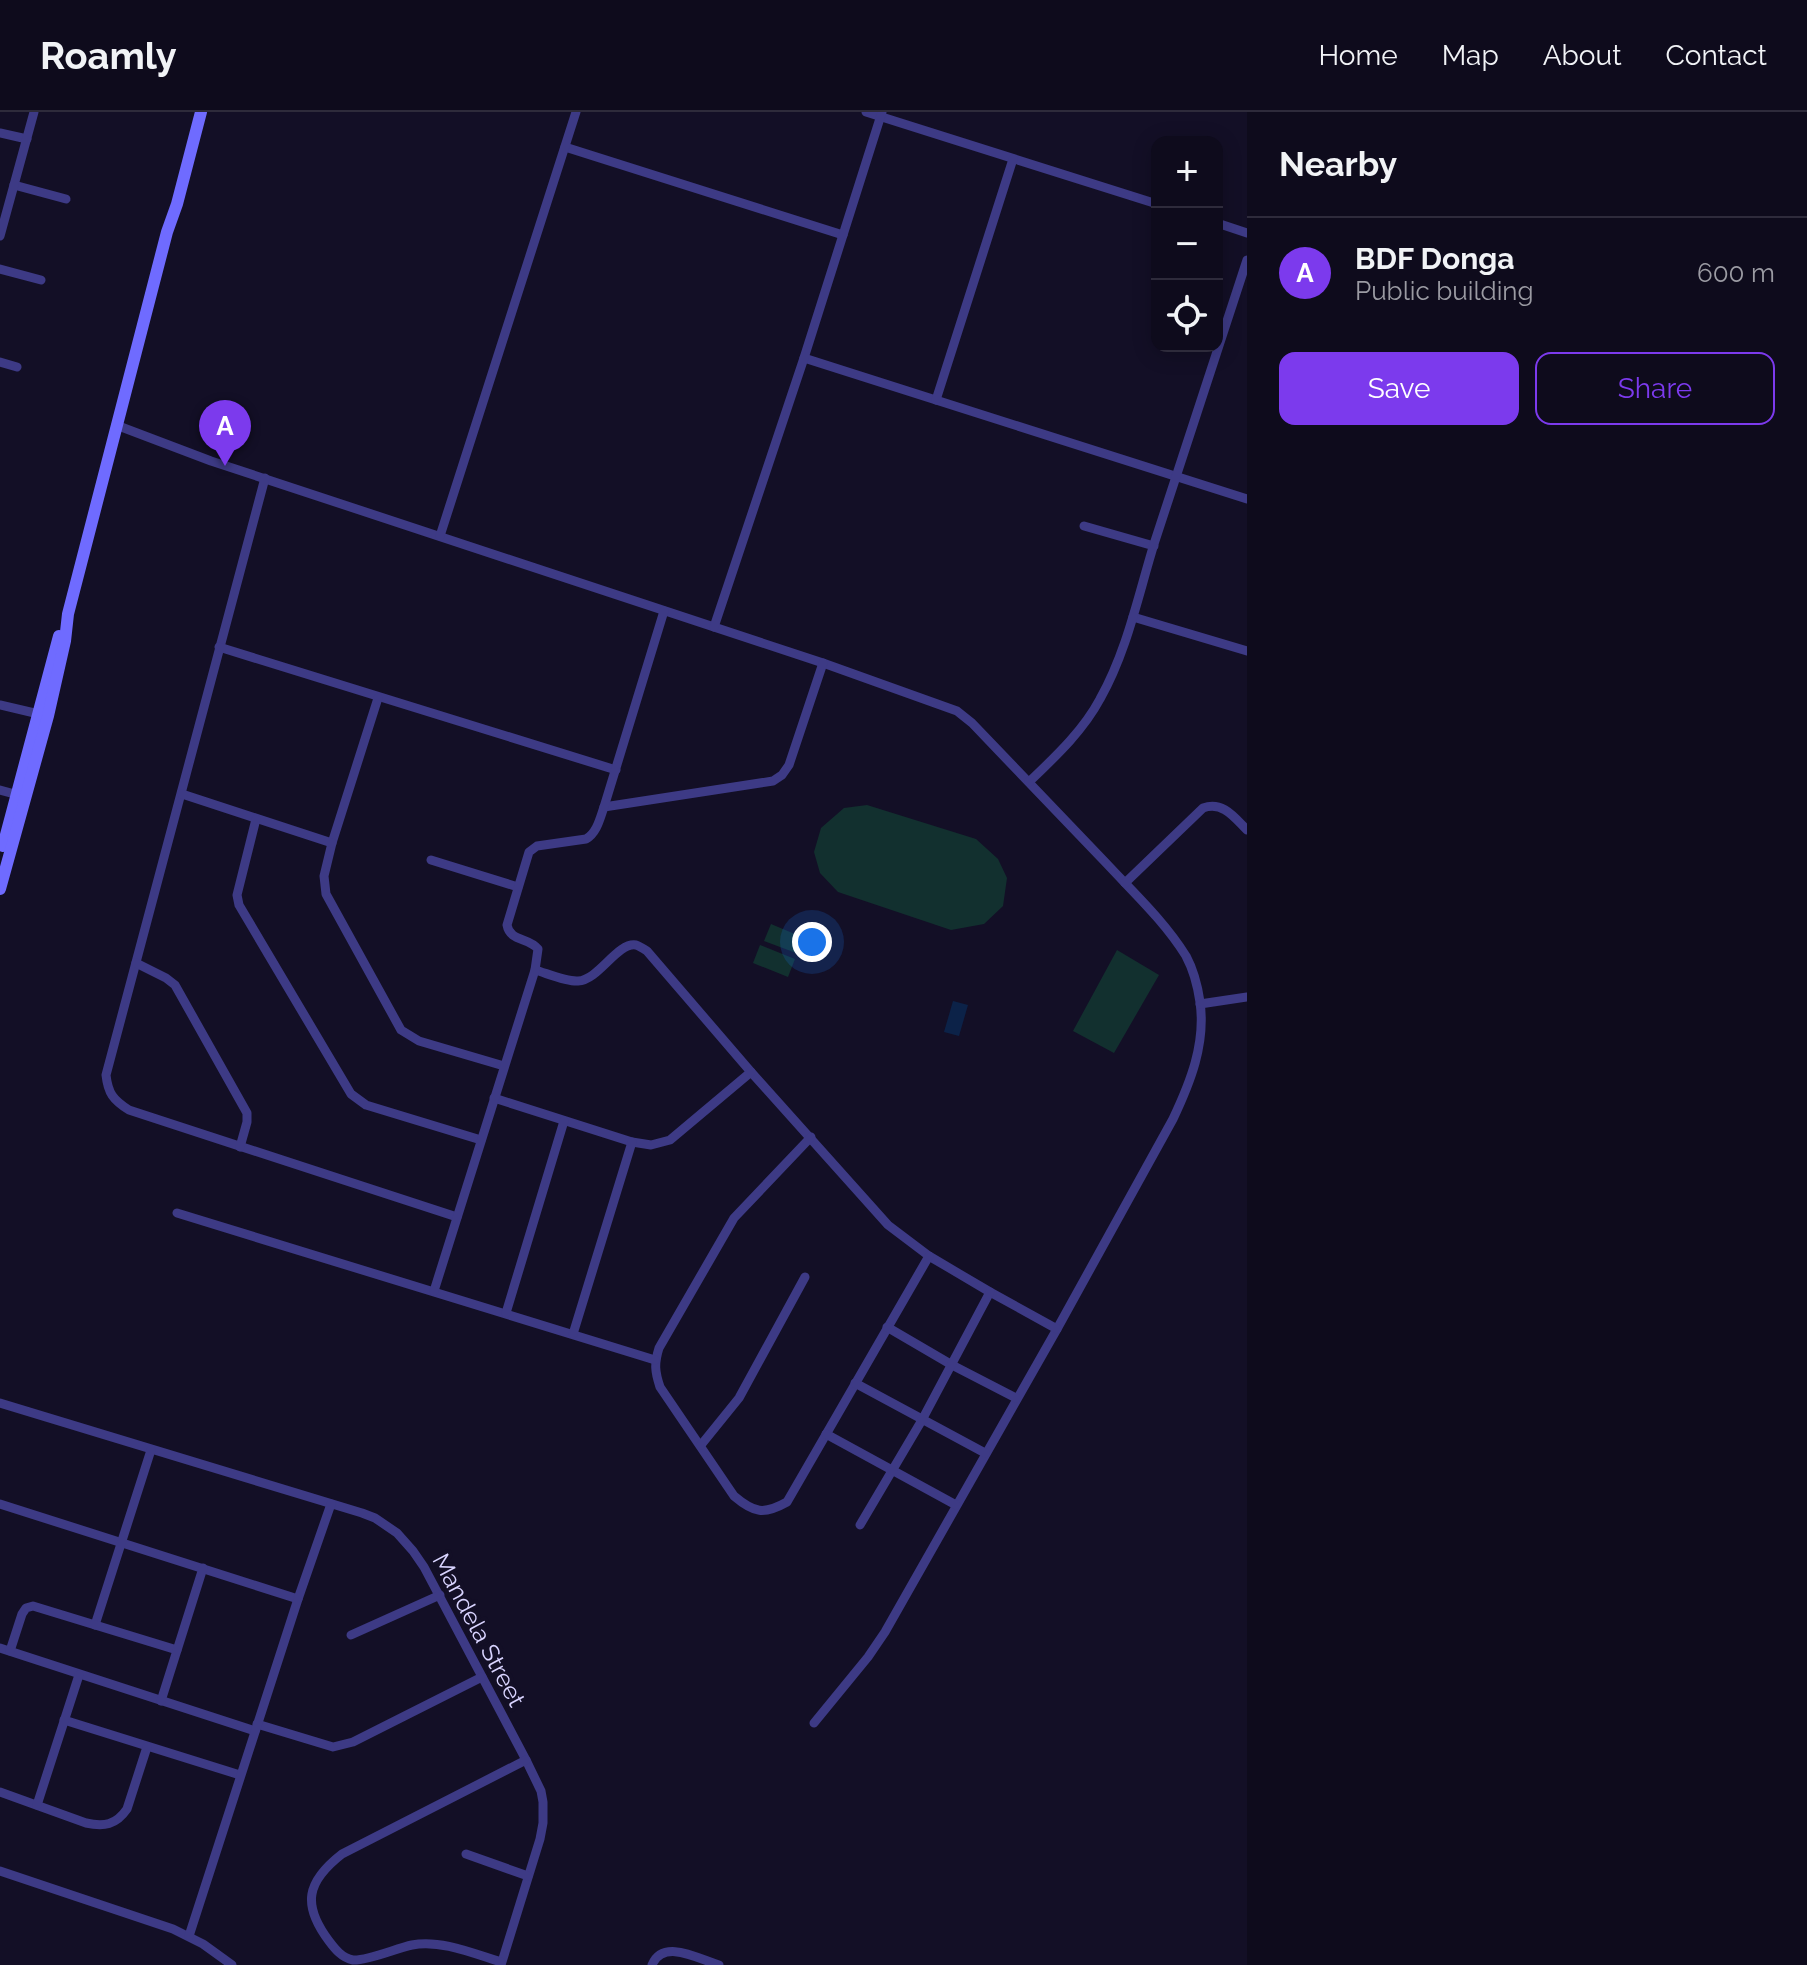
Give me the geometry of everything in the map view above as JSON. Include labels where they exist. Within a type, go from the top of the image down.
[{"type":"main road","points":[[167,232],[194,112]]},
{"type":"main road","points":[[0,889],[21,796],[63,650],[68,614],[116,425],[201,112]]},
{"type":"main road","points":[[0,859],[21,796]]},
{"type":"street","points":[[1,232],[34,112]]},
{"type":"street","points":[[440,536],[576,112]]},
{"type":"street","points":[[866,112],[882,114],[1151,202]]},
{"type":"street","points":[[714,627],[882,114]]},
{"type":"street","points":[[0,133],[27,139]]},
{"type":"street","points":[[565,147],[843,235]]},
{"type":"street","points":[[936,400],[1013,159]]},
{"type":"street","points":[[14,185],[66,199]]},
{"type":"street","points":[[1223,225],[1247,233]]},
{"type":"street","points":[[1029,782],[1072,739],[1100,700],[1133,617],[1247,260]]},
{"type":"street","points":[[0,269],[41,280]]},
{"type":"street","points":[[804,358],[1247,499]]},
{"type":"street","points":[[0,362],[17,367]]},
{"type":"street","points":[[116,425],[211,461],[823,663],[957,711],[1125,883],[1170,932],[1187,959],[1200,1004],[1201,1038],[1198,1056],[1173,1119],[885,1632],[814,1723]]},
{"type":"street","points":[[265,478],[106,1075],[107,1087],[118,1103],[129,1110],[457,1217]]},
{"type":"street","points":[[1084,526],[1154,546]]},
{"type":"street","points":[[434,1291],[535,970],[538,949],[534,944],[512,936],[507,925],[529,852],[532,848],[592,836],[616,770],[664,611]]},
{"type":"street","points":[[1133,617],[1247,651]]},
{"type":"street","points":[[219,647],[616,770]]},
{"type":"street","points":[[604,807],[773,781],[789,765],[823,663]]},
{"type":"street","points":[[378,698],[332,843],[324,876],[326,894],[401,1030],[419,1041],[504,1066]]},
{"type":"street","points":[[0,705],[43,715]]},
{"type":"street","points":[[0,790],[21,796]]},
{"type":"street","points":[[182,794],[332,843]]},
{"type":"street","points":[[1125,883],[1203,808],[1211,805],[1223,808],[1231,812],[1247,830]]},
{"type":"street","points":[[256,819],[237,895],[239,905],[351,1094],[366,1105],[481,1140]]},
{"type":"street","points":[[431,860],[518,887]]},
{"type":"street","points":[[535,970],[576,982],[589,978],[629,946],[638,945],[647,951],[888,1225],[929,1256],[1057,1329]]},
{"type":"street","points":[[136,963],[175,985],[247,1113],[240,1147]]},
{"type":"street","points":[[1200,1004],[1247,997]]},
{"type":"street","points":[[494,1098],[632,1142],[651,1145],[670,1140],[751,1072]]},
{"type":"street","points":[[506,1313],[564,1121]]},
{"type":"street","points":[[811,1137],[734,1218],[655,1360],[654,1369],[660,1387],[734,1496],[744,1505],[757,1511],[772,1510],[787,1502],[929,1256]]},
{"type":"street","points":[[573,1334],[632,1142]]},
{"type":"street","points":[[177,1213],[655,1360]]},
{"type":"street","points":[[701,1445],[739,1398],[805,1277]]},
{"type":"street","points":[[860,1525],[922,1420],[990,1292]]},
{"type":"street","points":[[887,1327],[1016,1398]]},
{"type":"street","points":[[855,1383],[985,1453]]},
{"type":"street","name":"Mandela Street","points":[[0,1403],[375,1518],[397,1533],[413,1551],[440,1595],[541,1791],[542,1831],[501,1964]]},
{"type":"street","points":[[826,1434],[956,1505]]},
{"type":"street","points":[[95,1625],[151,1450]]},
{"type":"street","points":[[0,1504],[298,1599]]},
{"type":"street","points":[[189,1936],[331,1504]]},
{"type":"street","points":[[161,1701],[203,1568]]},
{"type":"street","points":[[351,1635],[440,1595]]},
{"type":"street","points":[[177,1650],[37,1607],[29,1607],[22,1614],[5,1649],[161,1701],[340,1747],[482,1677]]},
{"type":"street","points":[[37,1805],[79,1675]]},
{"type":"street","points":[[64,1720],[240,1775]]},
{"type":"street","points":[[0,1792],[94,1825],[106,1825],[115,1822],[127,1809],[147,1747]]},
{"type":"street","points":[[501,1964],[448,1947],[421,1944],[359,1959],[347,1958],[323,1933],[312,1913],[310,1896],[316,1880],[342,1854],[526,1760]]},
{"type":"street","points":[[466,1854],[528,1876]]},
{"type":"street","points":[[0,1871],[147,1919],[189,1936],[232,1965]]},
{"type":"street","points":[[652,1965],[657,1955],[668,1951],[719,1965]]},
{"type":"green space","points":[[867,805],[976,839],[998,859],[1007,878],[1003,906],[984,924],[951,930],[838,892],[820,873],[814,852],[821,828],[844,808]]},
{"type":"green space","points":[[771,924],[802,937],[796,953],[764,941]]},
{"type":"green space","points":[[760,945],[795,959],[788,977],[753,963]]},
{"type":"green space","points":[[1117,950],[1159,975],[1114,1053],[1073,1031]]},
{"type":"water","points":[[953,1001],[968,1005],[959,1036],[944,1032]]},
{"type":"place","name":"BDF Donga","points":[[225,466]]}]
